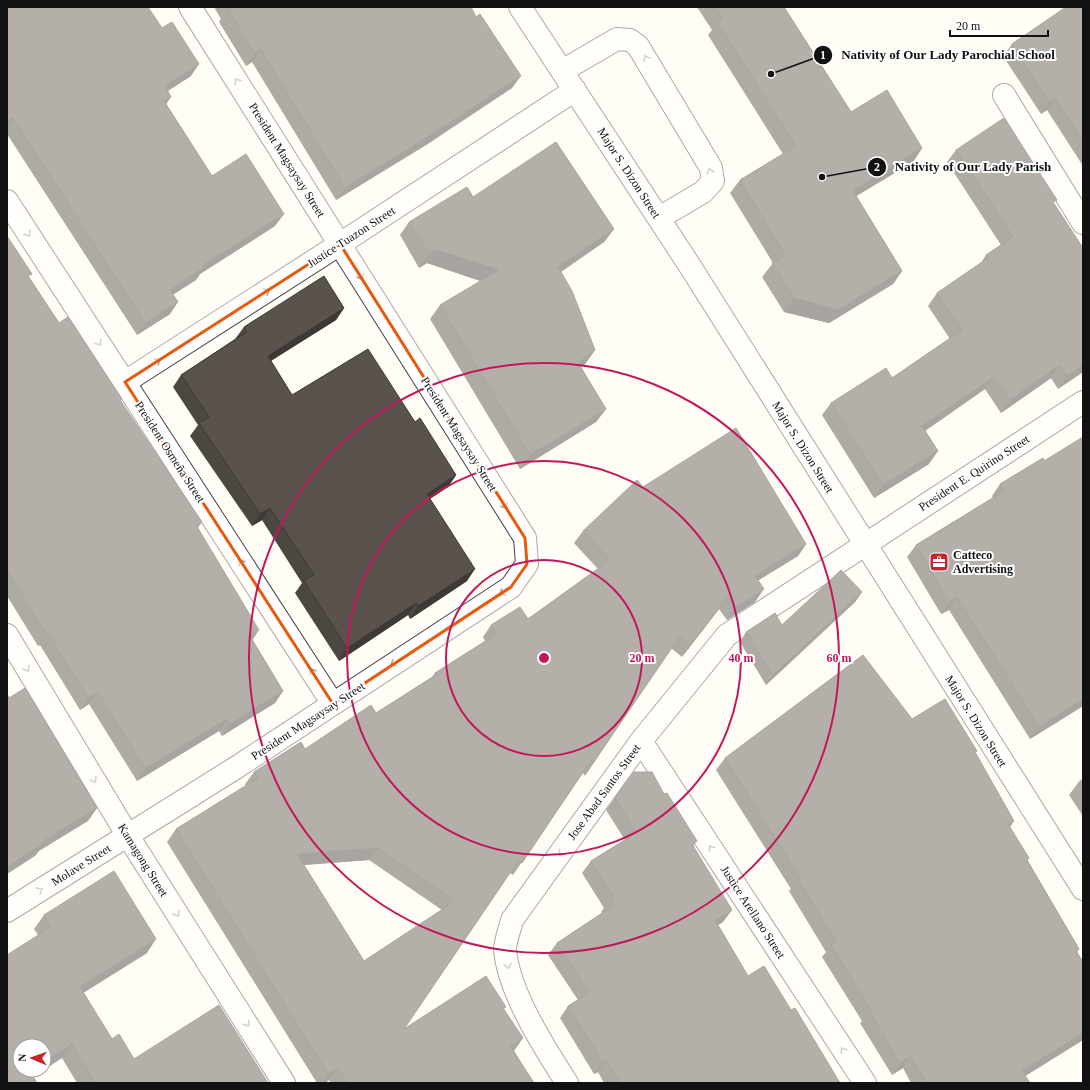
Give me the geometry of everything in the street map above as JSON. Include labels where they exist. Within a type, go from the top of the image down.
[{"type":"street","name":"President Magsaysay Street","points":[[190,7],[525,538],[526,564],[510,587],[237,767]]},
{"type":"street","name":"Major S. Dizon Street","points":[[520,7],[659,218],[1083,889]]},
{"type":"street","points":[[562,71],[617,40],[630,40],[638,46],[711,168],[713,181],[703,192],[659,218]]},
{"type":"street","name":"Justice Tuazon Street","points":[[125,382],[340,244],[575,90]]},
{"type":"street","points":[[1004,95],[1083,223]]},
{"type":"street","name":"President Osmeña Street","points":[[7,201],[333,704]]},
{"type":"street","name":"President E. Quirino Street","points":[[842,561],[864,544],[1083,402]]},
{"type":"street","name":"Jose Abad Santos Street","points":[[567,1083],[537,1037],[510,976],[505,949],[512,920],[641,741],[727,635],[842,561]]},
{"type":"street","name":"Kamagong Street","points":[[7,635],[128,836],[284,1083]]},
{"type":"street","name":"Justice Arellano Street","points":[[641,741],[864,1083]]},
{"type":"street","name":"Molave Street","points":[[7,911],[237,767]]},
{"type":"highlighted area","points":[[340,244],[525,538],[527,564],[511,587],[333,704],[125,382]]},
{"type":"building","points":[[7,7],[148,7],[162,28],[172,22],[199,64],[165,86],[171,97],[164,101],[212,176],[246,154],[284,214],[203,265],[204,267],[170,290],[178,302],[145,323],[13,118],[7,122]]},
{"type":"building","points":[[230,7],[471,7],[476,17],[480,14],[521,76],[434,133],[345,188],[261,50],[255,54],[228,10],[231,8]]},
{"type":"building","points":[[715,7],[784,7],[851,112],[887,90],[922,148],[853,191],[902,271],[838,310],[794,298],[772,263],[785,255],[740,180],[796,146],[717,22],[722,18]]},
{"type":"building","points":[[1066,7],[1083,7],[1083,140],[1055,98],[1049,102],[1012,44]]},
{"type":"building","points":[[1004,118],[1057,200],[1053,202],[1083,248],[1083,365],[1067,376],[1060,365],[1010,400],[994,377],[922,426],[938,451],[883,485],[831,403],[886,368],[892,378],[962,330],[937,293],[988,258],[986,255],[1013,237],[956,150]]},
{"type":"building","points":[[556,142],[614,229],[558,267],[572,291],[595,350],[578,363],[606,409],[530,455],[440,305],[499,270],[436,250],[429,254],[409,222],[467,187],[473,197]]},
{"type":"building","points":[[7,236],[32,274],[28,276],[59,323],[68,317],[122,399],[120,400],[202,522],[196,525],[259,630],[250,636],[283,691],[230,724],[227,719],[145,769],[98,692],[88,698],[48,633],[46,634],[7,570]]},
{"type":"building","points":[[324,276],[344,308],[268,356],[292,395],[368,349],[415,422],[420,418],[456,475],[427,494],[475,569],[418,606],[416,603],[347,648],[304,581],[314,575],[270,508],[260,514],[199,423],[209,417],[181,375],[247,332],[244,327]]},
{"type":"building","points":[[736,428],[806,544],[755,576],[764,589],[735,608],[728,596],[691,644],[680,636],[593,763],[591,760],[522,863],[518,861],[404,1029],[486,976],[506,1007],[503,1008],[523,1038],[510,1046],[534,1083],[347,1083],[338,1068],[328,1074],[176,829],[258,778],[254,772],[301,742],[305,749],[371,705],[376,713],[436,675],[435,673],[497,634],[491,625],[520,607],[528,619],[610,560],[583,531],[637,480],[643,487]],"holes":[[[378,848],[455,901],[364,961],[297,854]]]},
{"type":"building","points":[[1083,437],[1083,699],[1039,727],[957,597],[949,602],[916,545],[1004,491],[1000,484],[1043,458],[1044,461]]},
{"type":"building","points":[[841,570],[862,592],[773,675],[746,632],[775,613],[782,625]]},
{"type":"building","points":[[863,655],[912,719],[945,699],[977,751],[975,752],[1014,821],[1008,824],[1029,858],[1027,860],[1079,949],[1076,951],[1083,962],[1083,1033],[1022,1071],[1030,1083],[926,1083],[911,1056],[900,1063],[869,1011],[871,1010],[831,945],[836,942],[798,879],[800,878],[725,758]]},
{"type":"building","points":[[25,688],[97,808],[43,841],[44,843],[7,867],[7,694],[9,698]]},
{"type":"building","points":[[634,772],[652,772],[664,794],[667,793],[697,841],[692,844],[732,910],[715,920],[748,976],[764,966],[791,1010],[795,1008],[840,1083],[620,1083],[606,1060],[603,1062],[568,1006],[589,993],[557,943],[613,906],[610,900],[614,898],[591,861],[636,833],[615,798]]},
{"type":"building","points":[[1083,779],[1083,791],[1078,783]]},
{"type":"building","points":[[114,871],[156,939],[80,987],[112,1039],[119,1034],[134,1059],[219,1005],[268,1083],[95,1083],[72,1044],[52,1057],[52,1038],[12,1038],[12,1078],[34,1078],[37,1083],[7,1083],[7,955],[51,927],[44,915]]},
{"type":"place","name":"Nativity of Our Lady Parochial School","points":[[771,74]]},
{"type":"place","name":"Nativity of Our Lady Parish","points":[[822,177]]},
{"type":"place","name":"Catteco Advertising","points":[[939,562]]}]
